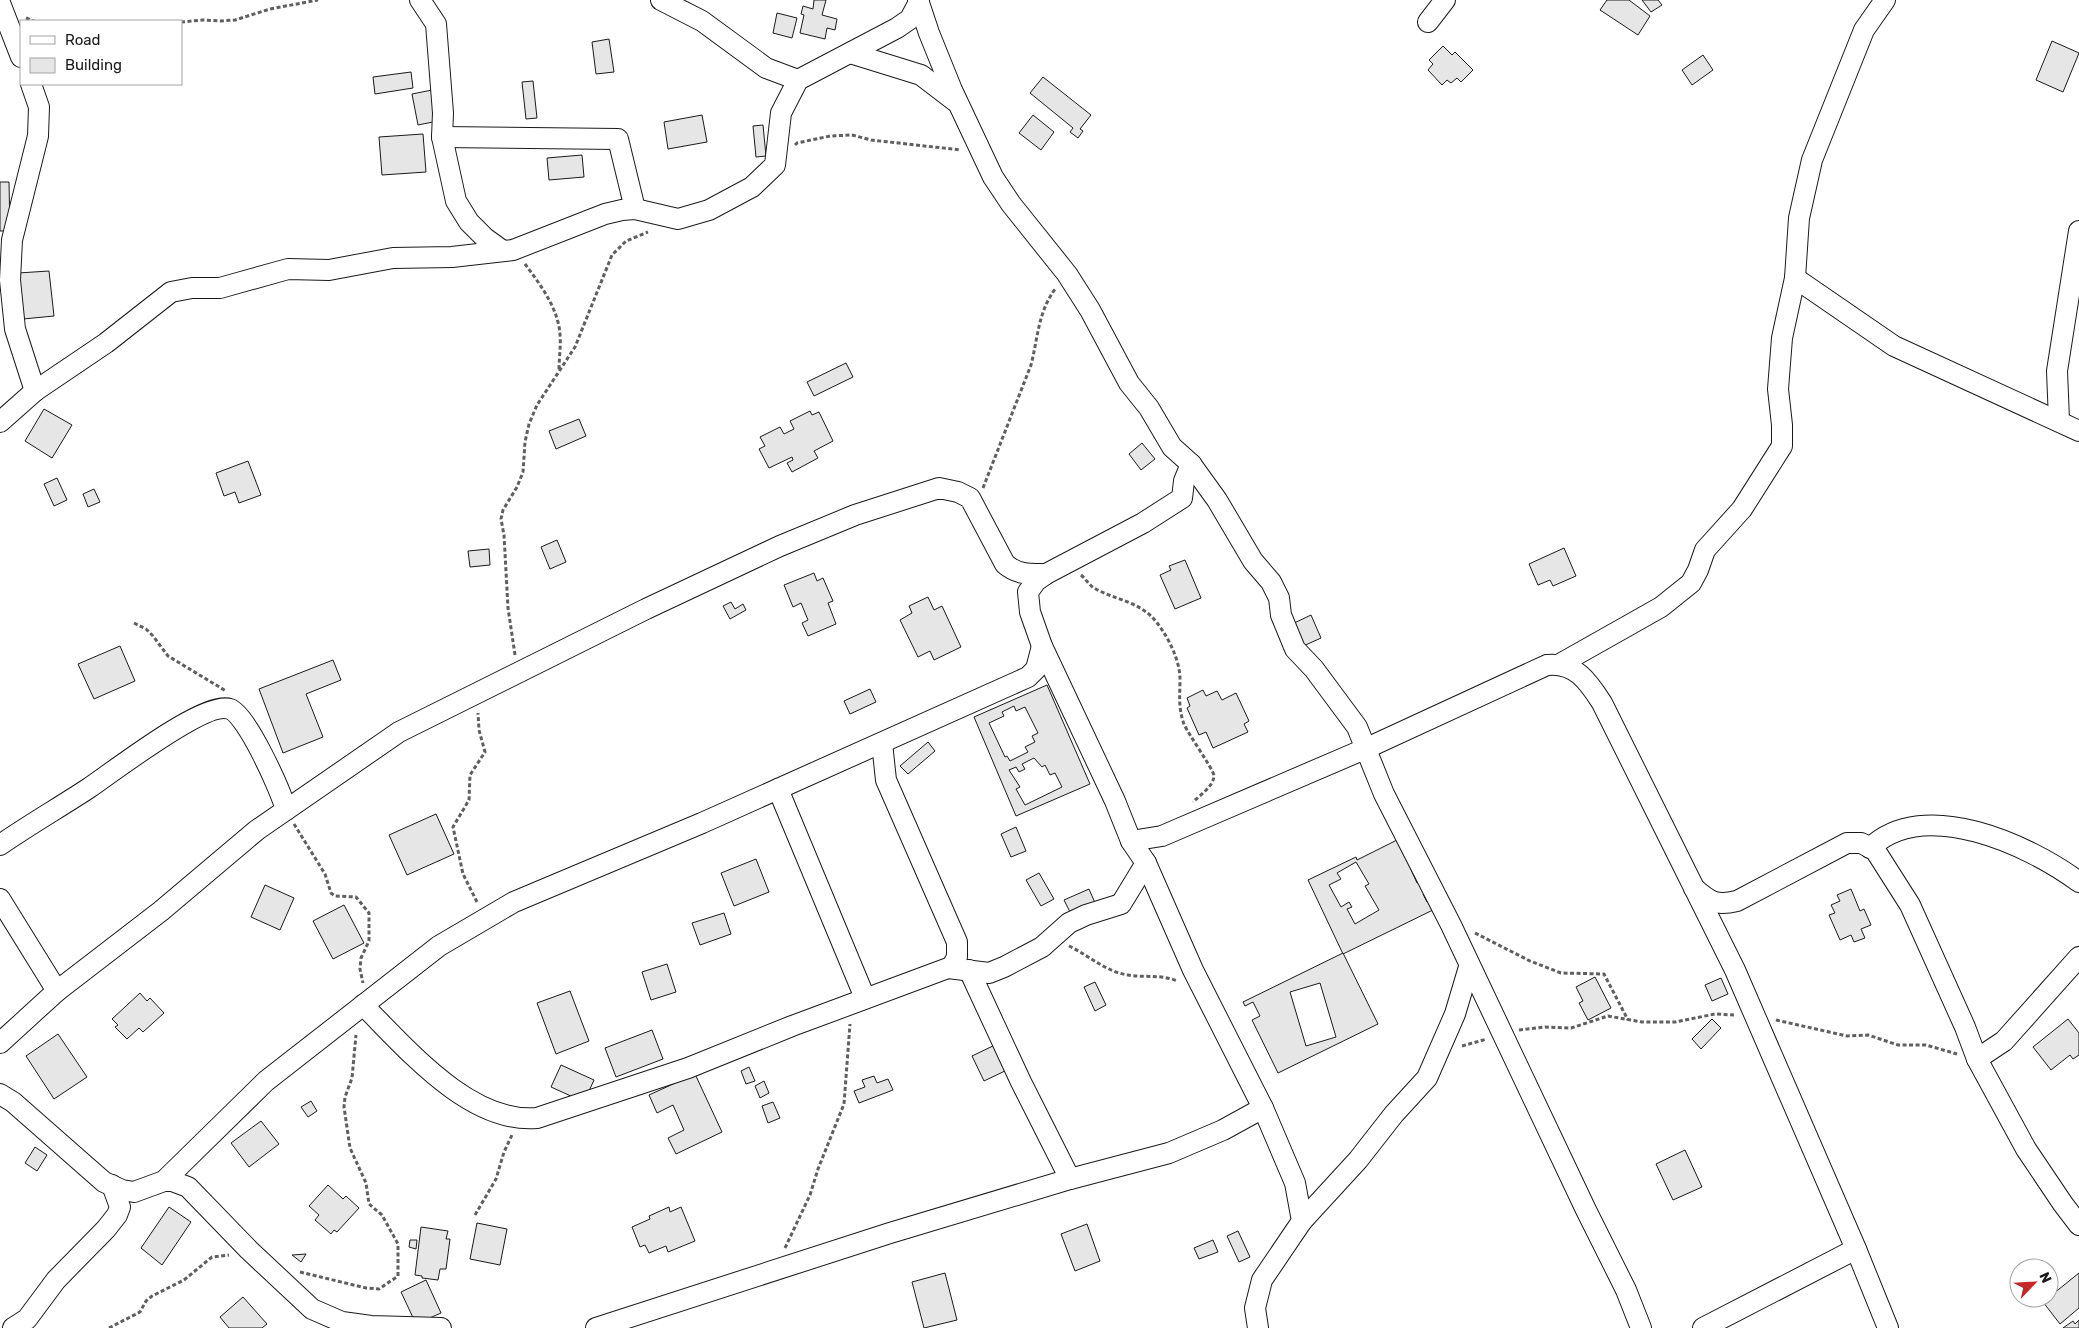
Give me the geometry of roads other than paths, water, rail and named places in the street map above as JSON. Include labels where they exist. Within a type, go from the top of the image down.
[{"type":"street","points":[[420,0],[436,24],[443,113],[442,137],[456,201],[469,222],[485,238],[508,250]]},
{"type":"street","points":[[661,0],[702,21],[766,68],[798,80]]},
{"type":"street","points":[[1428,22],[1445,0]]},
{"type":"street","points":[[1131,840],[1162,836],[1367,748],[1547,665],[1560,664],[1662,607],[1691,583],[1698,570],[1704,550],[1742,509],[1782,446],[1778,389],[1782,338],[1795,278],[1799,218],[1812,160],[1864,30],[1885,0]]},
{"type":"street","points":[[0,422],[35,391],[106,343],[171,292],[192,288],[220,288],[288,269],[329,270],[393,258],[452,257],[508,250],[605,214],[634,209],[678,219],[709,210],[752,187],[775,165],[781,113],[798,80],[897,28],[910,19],[919,1]]},
{"type":"street","points":[[919,1],[929,33],[958,104],[993,177],[1011,204],[1067,274],[1090,310],[1129,383],[1149,408],[1172,447],[1190,464],[1217,500],[1253,561],[1270,582],[1279,598],[1281,615],[1295,649],[1314,669],[1357,727],[1384,794],[1451,925],[1469,967],[1626,1290],[1641,1328]]},
{"type":"street","points":[[0,3],[20,54]]},
{"type":"street","points":[[850,53],[921,75],[958,104]]},
{"type":"street","points":[[31,85],[39,107],[38,136],[12,240],[10,280],[15,329],[35,391]]},
{"type":"street","points":[[442,137],[618,139],[634,209]]},
{"type":"street","points":[[2059,420],[2057,371],[2079,231]]},
{"type":"street","points":[[1795,278],[1894,346],[1987,390],[2059,420],[2079,431]]},
{"type":"street","points":[[1190,464],[1184,481],[1182,498],[1143,523],[1036,580],[1028,592],[1030,612],[1042,646],[1115,801],[1131,840],[1146,863],[1202,988],[1262,1108],[1295,1183],[1302,1220]]},
{"type":"street","points":[[0,1043],[57,990],[161,911],[257,830],[399,732],[654,605],[780,546],[855,515],[939,488],[958,492],[970,498],[1005,564],[1012,570],[1022,574],[1046,574]]},
{"type":"street","points":[[164,1181],[266,1081],[439,946],[523,898],[778,789],[1028,677],[1036,669],[1042,646]]},
{"type":"street","points":[[1560,664],[1576,672],[1590,684],[1602,702],[1755,1015],[1888,1328]]},
{"type":"street","points":[[0,845],[89,788],[150,745],[198,716],[219,709],[228,708],[238,713],[252,735],[282,796],[285,811]]},
{"type":"street","points":[[882,743],[886,780],[957,942],[957,957],[960,969],[1021,1082],[1070,1179]]},
{"type":"street","points":[[778,789],[858,1001]]},
{"type":"street","points":[[1870,848],[1878,840],[1890,833],[1925,825],[1948,826],[1969,830],[2012,844],[2045,858],[2079,882]]},
{"type":"street","points":[[1693,887],[1708,900],[1722,904],[1737,901],[1847,843],[1861,843],[1875,850],[1910,905],[1965,1027],[1976,1056],[2026,1149],[2079,1225]]},
{"type":"street","points":[[362,1006],[424,1066],[461,1095],[503,1116],[521,1120],[537,1118],[688,1068],[858,1001],[960,969],[989,973],[997,970],[1042,947],[1069,923],[1086,915],[1121,904],[1146,863]]},
{"type":"street","points":[[0,899],[57,990]]},
{"type":"street","points":[[1976,1056],[2004,1041],[2079,957]]},
{"type":"street","points":[[1258,1328],[1255,1308],[1262,1280],[1302,1220],[1358,1160],[1394,1114],[1427,1078],[1455,1014],[1469,967]]},
{"type":"street","points":[[0,1094],[53,1136],[92,1172],[112,1186],[134,1192],[164,1181],[172,1181],[188,1187],[249,1250],[312,1309],[342,1322],[371,1326],[441,1328]]},
{"type":"street","points":[[596,1328],[890,1233],[1070,1179],[1169,1153],[1223,1130],[1262,1108]]},
{"type":"street","points":[[13,1328],[27,1319],[56,1280],[106,1229],[117,1215],[120,1207],[112,1186]]},
{"type":"street","points":[[1703,1328],[1856,1249]]},
{"type":"street","points":[[0,1325],[6,1328]]}]
